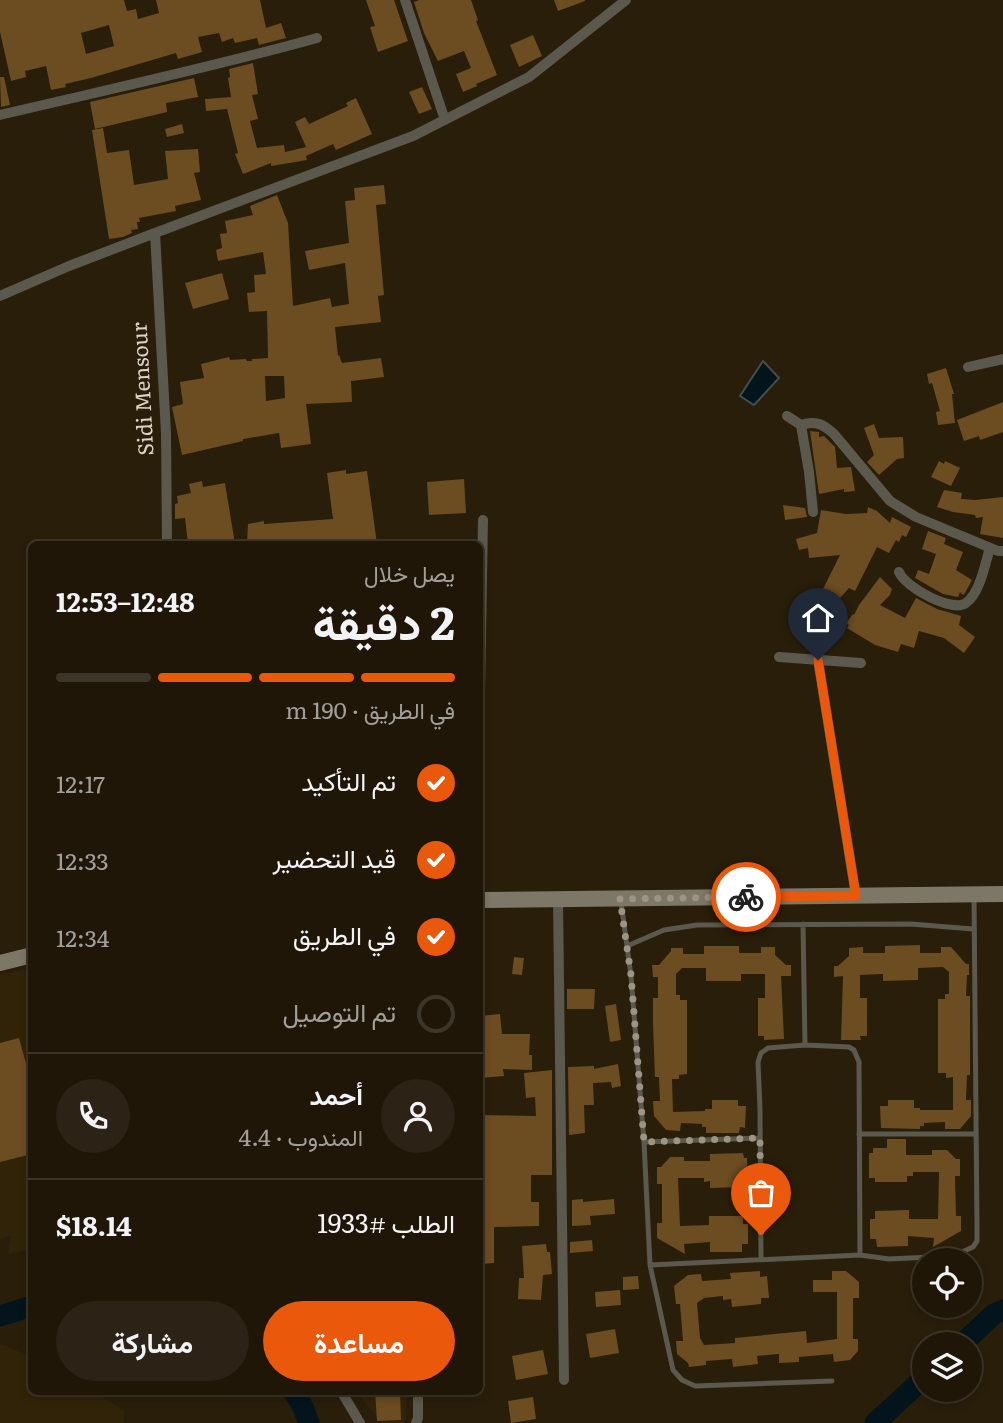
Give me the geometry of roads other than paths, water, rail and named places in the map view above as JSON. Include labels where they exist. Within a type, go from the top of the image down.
[{"type":"main road","points":[[483,900],[1003,894]]},
{"type":"main road","points":[[0,963],[28,956]]},
{"type":"street","points":[[405,0],[445,120]]},
{"type":"street","points":[[0,296],[69,266],[413,136],[529,77],[626,0]]},
{"type":"street","points":[[0,115],[239,60],[317,38]]},
{"type":"street","name":"Sidi Mensour","points":[[155,233],[166,432],[167,541]]},
{"type":"street","points":[[968,367],[1003,359]]},
{"type":"street","points":[[787,416],[801,425],[819,423],[826,426],[890,502],[990,548],[1003,551]]},
{"type":"street","points":[[801,425],[813,512]]},
{"type":"street","points":[[483,520],[483,541]]},
{"type":"street","points":[[900,572],[904,581],[921,594],[960,606],[968,602],[980,583],[990,548]]},
{"type":"street","points":[[779,657],[861,663]]},
{"type":"street","points":[[818,660],[856,896]]},
{"type":"street","points":[[558,900],[564,1380]]},
{"type":"street","points":[[343,1395],[360,1423]]},
{"type":"street","points":[[416,1423],[418,1395]]},
{"type":"lane","points":[[650,1265],[860,1255],[889,1259],[953,1256],[973,1247],[977,1241],[974,894]]},
{"type":"lane","points":[[620,899],[631,975],[650,1265],[673,1370],[687,1384],[695,1386],[832,1381]]},
{"type":"lane","points":[[803,924],[805,1045]]},
{"type":"lane","points":[[627,946],[664,930],[697,925],[911,924],[973,929]]},
{"type":"lane","points":[[761,1260],[758,1057],[768,1048],[805,1045],[849,1047],[854,1050],[859,1062],[860,1255]]},
{"type":"lane","points":[[859,1134],[976,1134]]},
{"type":"lane","points":[[644,1142],[760,1138]]},
{"type":"water","points":[[763,361],[779,378],[754,405],[740,396]]},
{"type":"waterway","points":[[0,1316],[28,1307]]},
{"type":"waterway","points":[[975,1332],[994,1314],[1003,1310]]},
{"type":"waterway","points":[[875,1423],[912,1389]]},
{"type":"waterway","points":[[296,1395],[309,1423]]}]
